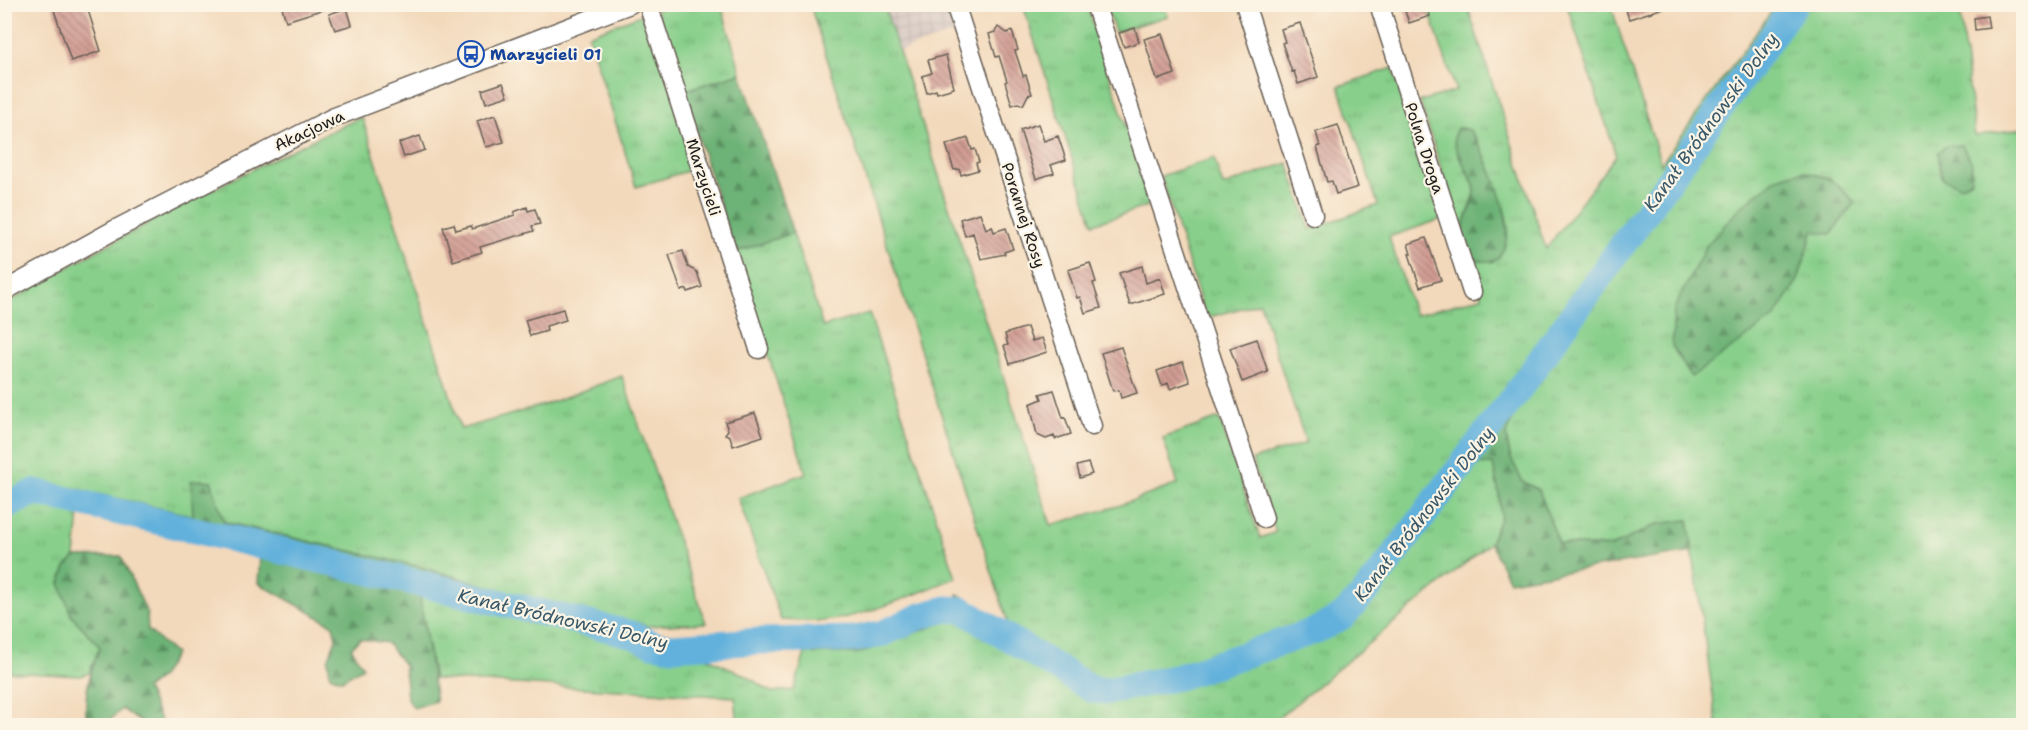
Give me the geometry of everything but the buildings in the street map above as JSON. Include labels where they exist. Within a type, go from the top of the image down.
[{"type":"street","name":"Akacjowa","points":[[4,291],[117,228],[332,118],[630,4]]},
{"type":"street","name":"Marzycieli","points":[[648,4],[759,350]]},
{"type":"street","name":"Porannej Rosy","points":[[956,4],[1092,426]]},
{"type":"street","points":[[1095,4],[1264,518]]},
{"type":"street","points":[[1245,4],[1313,215]]},
{"type":"street","name":"Polna Droga","points":[[1379,4],[1472,292]]},
{"type":"shaded area","points":[[884,5],[947,5],[956,33],[899,51]]},
{"type":"green space","points":[[667,5],[721,5],[741,73],[683,91],[656,9]]},
{"type":"green space","points":[[810,5],[884,5],[1051,525],[1118,506],[1178,484],[1163,438],[1219,418],[1260,538],[1276,532],[1252,460],[1306,443],[1260,303],[1206,318],[1161,176],[1214,158],[1223,186],[1288,163],[1310,229],[1378,205],[1339,86],[1393,68],[1442,219],[1389,237],[1415,315],[1482,297],[1470,258],[1492,262],[1508,233],[1499,194],[1481,148],[1470,131],[1457,128],[1466,170],[1474,185],[1475,193],[1462,234],[1420,101],[1456,91],[1427,5],[1467,5],[1546,249],[1616,155],[1567,5],[1611,5],[1661,164],[1776,5],[2015,5],[1960,13],[1975,136],[2023,128],[2023,725],[1717,725],[1688,520],[1658,524],[1611,547],[1559,544],[1539,491],[1522,481],[1510,456],[1506,436],[1511,418],[1476,464],[1493,463],[1499,494],[1501,517],[1490,543],[1270,725],[738,725],[735,697],[434,679],[418,590],[615,642],[699,654],[745,675],[771,692],[794,690],[805,653],[860,653],[956,618],[958,594],[1008,623]],"holes":[[[1803,171],[1830,179],[1855,202],[1813,231],[1798,280],[1740,208],[1777,178]]]},
{"type":"green space","points":[[1023,5],[1087,5],[1151,205],[1093,224]]},
{"type":"green space","points":[[1106,5],[1164,5],[1168,16],[1115,32]]},
{"type":"green space","points":[[646,13],[697,168],[636,187],[588,35]]},
{"type":"green space","points":[[741,73],[793,233],[735,252],[683,91]]},
{"type":"green space","points":[[362,117],[461,429],[544,405],[622,376],[706,623],[647,626],[512,593],[420,567],[224,522],[211,481],[194,516],[57,485],[52,506],[79,513],[75,557],[66,567],[71,615],[100,647],[89,673],[81,676],[5,672],[5,305],[68,267],[177,208]]},
{"type":"green space","points":[[1457,128],[1470,130],[1477,141],[1492,172],[1504,208],[1506,240],[1500,256],[1493,261],[1470,258],[1464,241],[1464,225],[1475,197],[1475,191],[1454,142]]},
{"type":"green space","points":[[1962,145],[1972,163],[1971,180],[1961,186],[1942,178],[1938,152],[1946,146]]},
{"type":"green space","points":[[1803,171],[1830,179],[1855,202],[1831,234],[1813,231],[1798,280],[1775,317],[1691,377],[1672,346],[1674,309],[1706,246],[1740,208],[1777,178]]},
{"type":"green space","points":[[793,233],[823,327],[869,313],[956,578],[874,609],[823,621],[781,620],[738,498],[806,473],[735,252]]},
{"type":"green space","points":[[1513,417],[1506,436],[1510,456],[1522,481],[1539,490],[1559,544],[1611,547],[1658,524],[1688,520],[1693,552],[1509,581],[1490,543],[1501,517],[1493,464],[1475,465]]},
{"type":"green space","points":[[191,481],[211,481],[224,522],[420,567],[613,618],[615,642],[419,591],[436,701],[414,708],[407,699],[404,665],[387,643],[360,639],[351,648],[363,667],[342,680],[330,675],[328,660],[336,639],[333,625],[258,583],[260,556],[51,506],[57,485],[193,516]]},
{"type":"green space","points":[[121,556],[147,613],[148,630],[175,654],[162,676],[146,689],[162,723],[156,725],[141,722],[122,709],[105,725],[87,725],[88,685],[100,647],[71,615],[60,583],[66,567],[75,557]]},
{"type":"waterway","name":"Kanał Bródnowski Dolny","points":[[4,507],[35,492],[631,634],[653,644],[672,647],[760,641],[855,639],[881,634],[921,616],[946,609],[963,610],[1093,690],[1107,691],[1179,677],[1317,630],[1343,616],[1371,586],[1528,377],[1795,4]]},
{"type":"place","name":"Marzycieli 01","points":[[471,54]]}]
